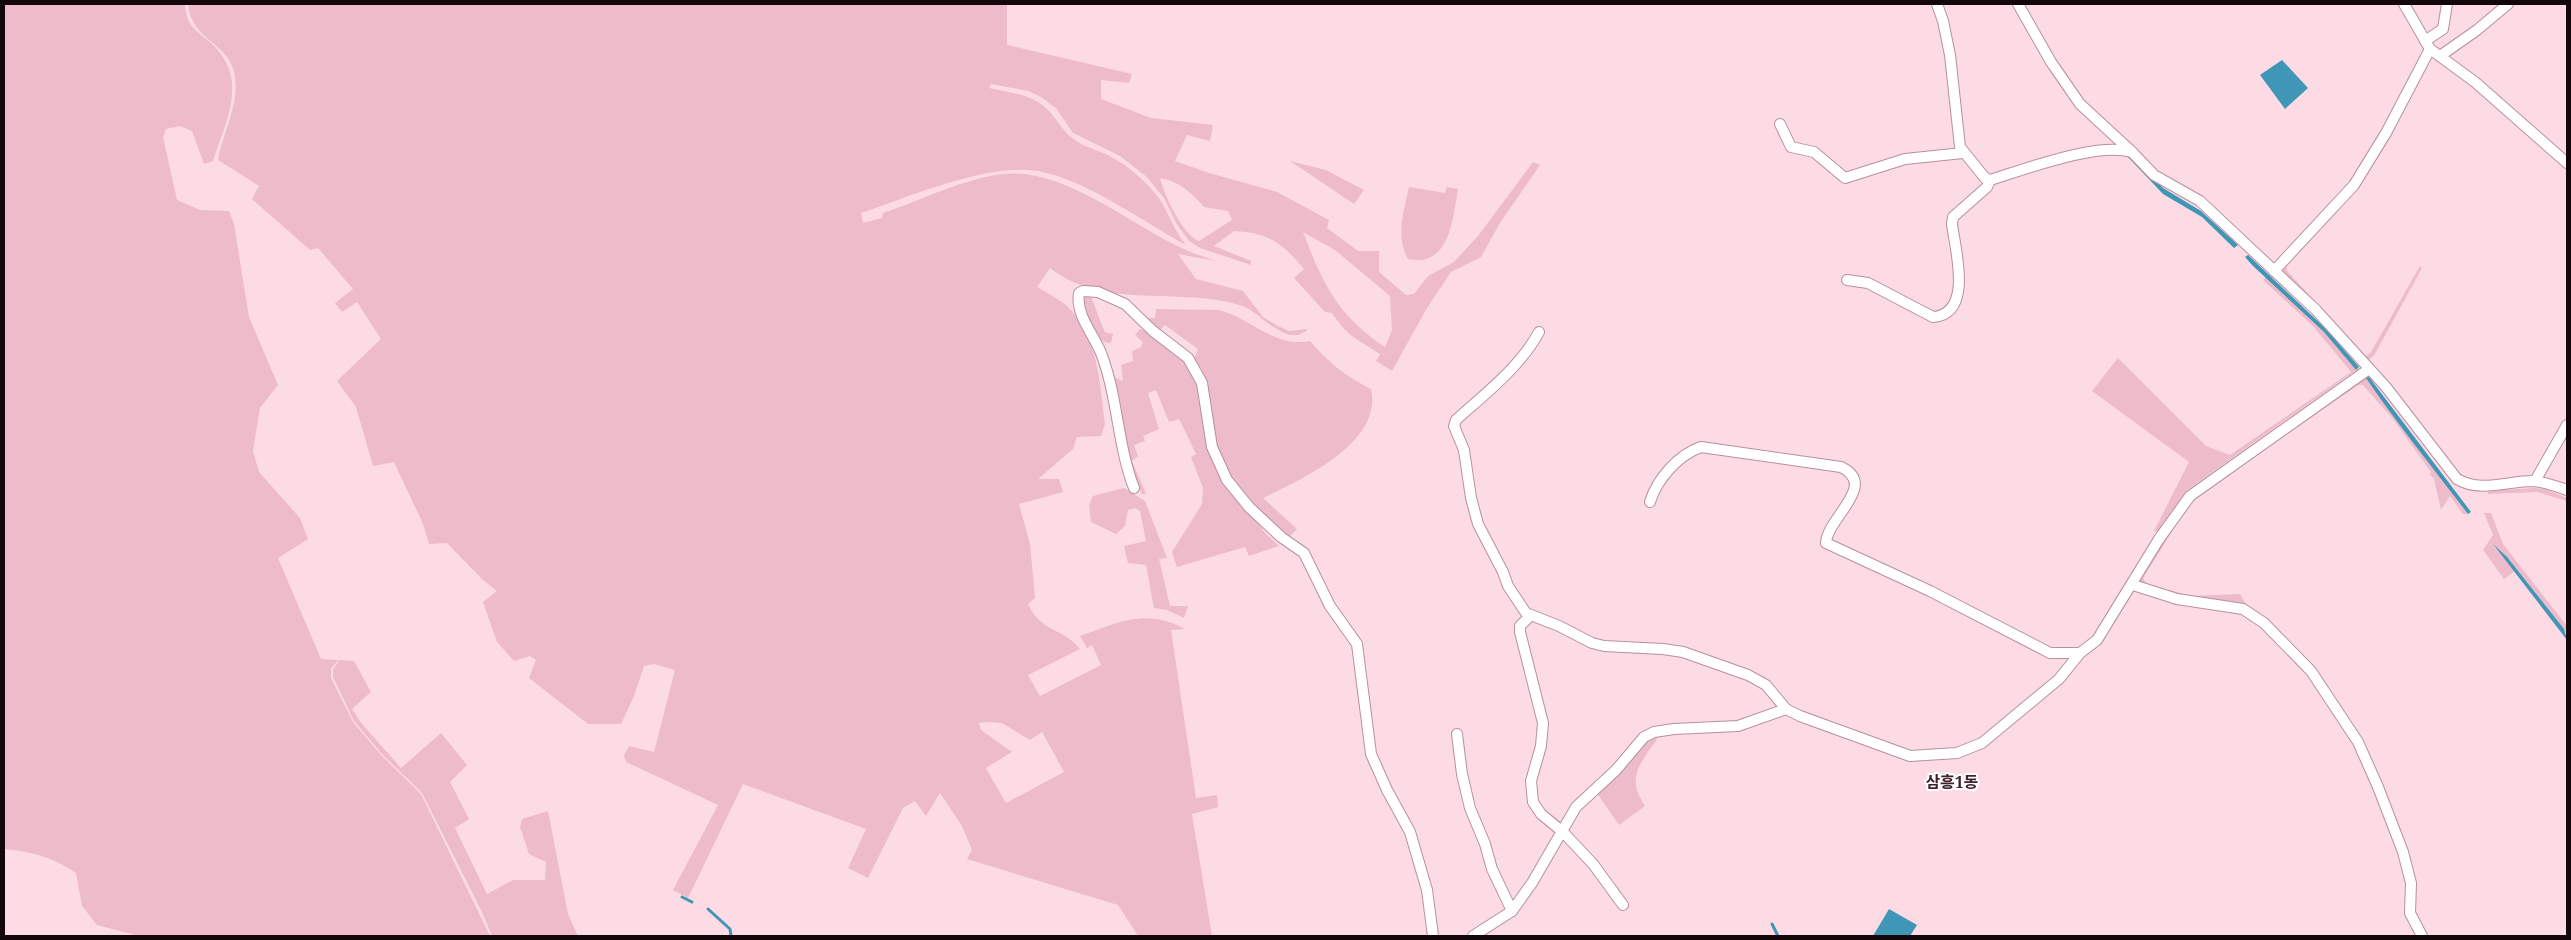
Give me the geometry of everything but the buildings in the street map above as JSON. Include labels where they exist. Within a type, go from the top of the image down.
[{"type":"street","points":[[1937,4],[1943,21],[1950,55],[1958,139],[1962,153],[1984,178],[1990,180],[2085,154],[2103,151],[2132,152]]},
{"type":"street","points":[[2018,4],[2051,62],[2080,104],[2154,175],[2200,201],[2330,325],[2400,404],[2437,456],[2457,479],[2464,484],[2481,486],[2534,481],[2567,490]]},
{"type":"street","points":[[2404,4],[2427,45],[2475,82],[2567,163]]},
{"type":"street","points":[[2274,271],[2340,201],[2359,177],[2386,133],[2427,45],[2443,29],[2448,4]]},
{"type":"street","points":[[2440,56],[2477,30],[2508,4]]},
{"type":"street","points":[[1780,124],[1791,147],[1814,152],[1845,178],[1904,159],[1962,153]]},
{"type":"street","points":[[1846,280],[1868,284],[1933,317],[1946,312],[1956,299],[1960,287],[1952,224],[1953,217],[1987,187],[1990,180]]},
{"type":"street","points":[[1134,488],[1125,463],[1112,395],[1101,354],[1081,312],[1078,298],[1079,293],[1083,291],[1098,292],[1125,304],[1153,332],[1188,358],[1202,383],[1212,447],[1227,480],[1249,507],[1281,537],[1304,553],[1330,606],[1356,644],[1371,754],[1387,790],[1410,832],[1427,890],[1433,936]]},
{"type":"street","points":[[1539,332],[1531,346],[1488,393],[1456,420],[1454,426],[1464,450],[1470,498],[1483,537],[1514,597],[1530,616],[1559,626],[1598,645],[1683,652],[1721,665],[1758,679],[1786,709],[1900,754],[1910,756],[1957,753],[1982,743],[2006,725],[2059,679],[2080,653],[2097,640],[2133,585],[2159,539],[2190,496],[2369,369]]},
{"type":"street","points":[[2534,481],[2567,426]]},
{"type":"street","points":[[1650,502],[1660,479],[1693,450],[1701,446],[1841,468],[1850,472],[1855,478],[1855,490],[1828,534],[1826,543],[1930,591],[2050,653],[2080,653]]},
{"type":"street","points":[[2133,585],[2177,599],[2243,609],[2264,623],[2311,671],[2358,742],[2378,787],[2403,852],[2411,883],[2410,913],[2422,936]]},
{"type":"street","points":[[1530,616],[1520,626],[1520,632],[1543,723],[1540,746],[1534,766],[1531,796],[1541,814],[1563,832],[1593,864],[1623,905]]},
{"type":"street","points":[[1472,936],[1512,911],[1532,883],[1576,807],[1616,770],[1649,734],[1690,727],[1738,726],[1786,709]]},
{"type":"street","points":[[1457,734],[1462,774],[1470,808],[1486,844],[1492,869],[1512,911]]},
{"type":"shaded area","points":[[4,4],[185,4],[190,23],[223,57],[230,71],[232,100],[213,161],[204,164],[192,131],[180,126],[166,129],[163,137],[177,200],[200,210],[229,211],[234,224],[249,317],[278,385],[260,408],[253,451],[259,472],[300,518],[308,539],[278,558],[321,659],[338,660],[331,669],[331,678],[353,722],[381,755],[421,794],[490,936],[139,936],[97,925],[82,906],[76,873],[60,863],[42,856],[4,849]]},
{"type":"shaded area","points":[[188,4],[1007,4],[1007,45],[1132,74],[1129,83],[1101,80],[1101,99],[1151,118],[1213,125],[1210,141],[1187,135],[1175,161],[1209,173],[1277,192],[1329,220],[1327,228],[1358,251],[1379,251],[1379,272],[1406,295],[1414,294],[1428,276],[1454,262],[1478,236],[1533,162],[1540,165],[1500,223],[1481,257],[1451,272],[1427,308],[1392,371],[1376,361],[1380,354],[1348,333],[1332,313],[1325,312],[1294,278],[1304,269],[1281,246],[1256,234],[1234,231],[1214,246],[1251,261],[1251,265],[1200,248],[1189,241],[1176,223],[1164,198],[1147,177],[1120,156],[1073,133],[1056,108],[1041,97],[1028,91],[991,84],[989,88],[1021,95],[1043,105],[1073,139],[1119,161],[1130,169],[1159,198],[1186,245],[1088,189],[1048,173],[1029,170],[1010,170],[967,178],[922,191],[861,213],[863,223],[882,218],[883,213],[957,185],[1003,174],[1026,174],[1049,179],[1073,188],[1096,200],[1163,239],[1216,261],[1178,254],[1196,279],[1243,291],[1263,317],[1289,331],[1308,329],[1301,334],[1284,333],[1245,307],[1226,301],[1111,293],[1069,280],[1050,268],[1037,287],[1068,307],[1086,332],[1096,362],[1105,424],[1101,436],[1077,437],[1073,449],[1038,479],[1059,479],[1063,492],[1019,504],[1030,544],[1035,598],[1028,604],[1039,620],[1067,637],[1080,649],[1028,675],[1040,696],[1101,665],[1092,645],[1087,648],[1080,636],[1120,622],[1132,619],[1158,619],[1185,629],[1171,630],[1196,798],[1217,795],[1218,807],[1192,814],[1212,936],[1138,936],[1118,905],[967,859],[972,850],[962,826],[940,793],[926,816],[915,801],[903,808],[868,878],[848,868],[866,829],[743,784],[688,898],[673,890],[718,805],[626,762],[624,755],[629,746],[654,752],[675,670],[654,664],[644,666],[634,696],[621,724],[588,724],[529,678],[536,660],[530,656],[514,661],[497,642],[483,602],[497,591],[482,579],[447,543],[429,544],[423,524],[394,462],[373,466],[356,407],[337,381],[381,339],[357,302],[342,312],[335,303],[353,289],[318,248],[310,250],[252,199],[259,186],[218,160],[233,108],[236,87],[235,76],[232,65],[226,56],[196,26]],"holes":[[[1160,178],[1185,188],[1204,207],[1228,211],[1232,220],[1199,241],[1193,238],[1175,214]],[[1303,232],[1335,250],[1390,296],[1392,330],[1385,347],[1355,323],[1343,310],[1325,283]],[[979,723],[1002,723],[1030,740],[1042,732],[1064,772],[1006,803],[986,768],[1012,752],[981,730]]]},
{"type":"shaded area","points":[[1290,161],[1326,170],[1364,190],[1354,204]]},
{"type":"shaded area","points":[[1409,187],[1445,193],[1447,187],[1458,189],[1447,238],[1433,256],[1422,260],[1408,259],[1402,241],[1403,214]]},
{"type":"shaded area","points":[[2285,264],[2288,272],[2366,356],[2371,352],[2420,266],[2422,268],[2375,354],[2366,363],[2280,272]]},
{"type":"shaded area","points":[[2266,277],[2324,332],[2356,370],[2187,490],[2160,532],[2154,531],[2189,462],[2092,391],[2118,358],[2206,446],[2230,455],[2351,372],[2313,326],[2263,280]]},
{"type":"shaded area","points":[[1084,294],[1089,294],[1105,332],[1113,334],[1111,343],[1105,342],[1094,332],[1086,316]]},
{"type":"shaded area","points":[[1156,309],[1219,310],[1285,340],[1297,342],[1310,341],[1338,368],[1371,389],[1371,408],[1365,426],[1352,442],[1336,457],[1298,481],[1263,498],[1297,529],[1290,536],[1248,500],[1230,479],[1223,467],[1215,445],[1206,381],[1202,370],[1194,359],[1198,349],[1165,325],[1159,331],[1146,318],[1155,318]]},
{"type":"shaded area","points":[[1140,329],[1147,331],[1188,362],[1197,377],[1208,448],[1265,533],[1279,546],[1249,556],[1245,547],[1177,567],[1172,552],[1202,504],[1203,488],[1191,457],[1196,454],[1179,419],[1169,422],[1156,390],[1148,393],[1159,429],[1143,436],[1145,441],[1134,445],[1138,456],[1132,461],[1146,494],[1142,494],[1130,468],[1113,377],[1123,381],[1121,365],[1133,361],[1132,351],[1141,347],[1143,342],[1135,335]]},
{"type":"shaded area","points":[[2363,378],[2366,378],[2468,514],[2463,514],[2450,496],[2441,510],[2431,472],[2393,419],[2363,385],[2358,385],[2197,497],[2180,519],[2143,578],[2147,584],[2191,596],[2240,594],[2250,611],[2191,598],[2141,583],[2140,579],[2185,505]]},
{"type":"shaded area","points":[[1124,488],[1145,501],[1167,558],[1159,559],[1170,606],[1188,606],[1184,618],[1167,610],[1154,608],[1146,565],[1128,563],[1124,546],[1146,541],[1140,511],[1135,508],[1128,510],[1125,526],[1116,534],[1091,522],[1089,505],[1093,496]]},
{"type":"shaded area","points":[[2545,489],[2567,498],[2567,501],[2537,492],[2488,494],[2488,491]]},
{"type":"shaded area","points":[[2484,513],[2491,513],[2503,544],[2567,626],[2567,634],[2507,557],[2493,545],[2515,571],[2504,579],[2483,550],[2493,535]]},
{"type":"shaded area","points":[[339,660],[354,661],[371,692],[352,709],[362,724],[401,768],[441,733],[467,765],[450,782],[469,819],[455,828],[487,894],[513,880],[545,880],[546,862],[529,854],[520,827],[522,819],[548,811],[568,914],[578,936],[492,936],[482,912],[422,793],[382,754],[354,721],[333,677],[333,670]]},
{"type":"shaded area","points":[[1657,736],[1656,741],[1637,771],[1637,791],[1645,806],[1619,825],[1597,793],[1643,743]]},
{"type":"water","points":[[2282,60],[2308,88],[2285,109],[2260,75]]},
{"type":"water","points":[[2128,157],[2132,157],[2163,188],[2201,211],[2238,245],[2234,248],[2202,217],[2163,194]]},
{"type":"water","points":[[2248,255],[2326,329],[2359,367],[2356,370],[2324,332],[2253,266],[2245,257]]},
{"type":"water","points":[[2369,377],[2471,512],[2468,514],[2403,430],[2366,378]]},
{"type":"water","points":[[2493,544],[2507,557],[2564,629],[2567,640]]},
{"type":"water","points":[[1889,909],[1917,925],[1910,936],[1873,936]]},
{"type":"waterway","points":[[682,897],[692,902]]},
{"type":"waterway","points":[[708,909],[730,929],[731,936]]},
{"type":"waterway","points":[[1772,924],[1778,936]]},
{"type":"district","name":"삼흥1동","points":[[1952,782]]}]
